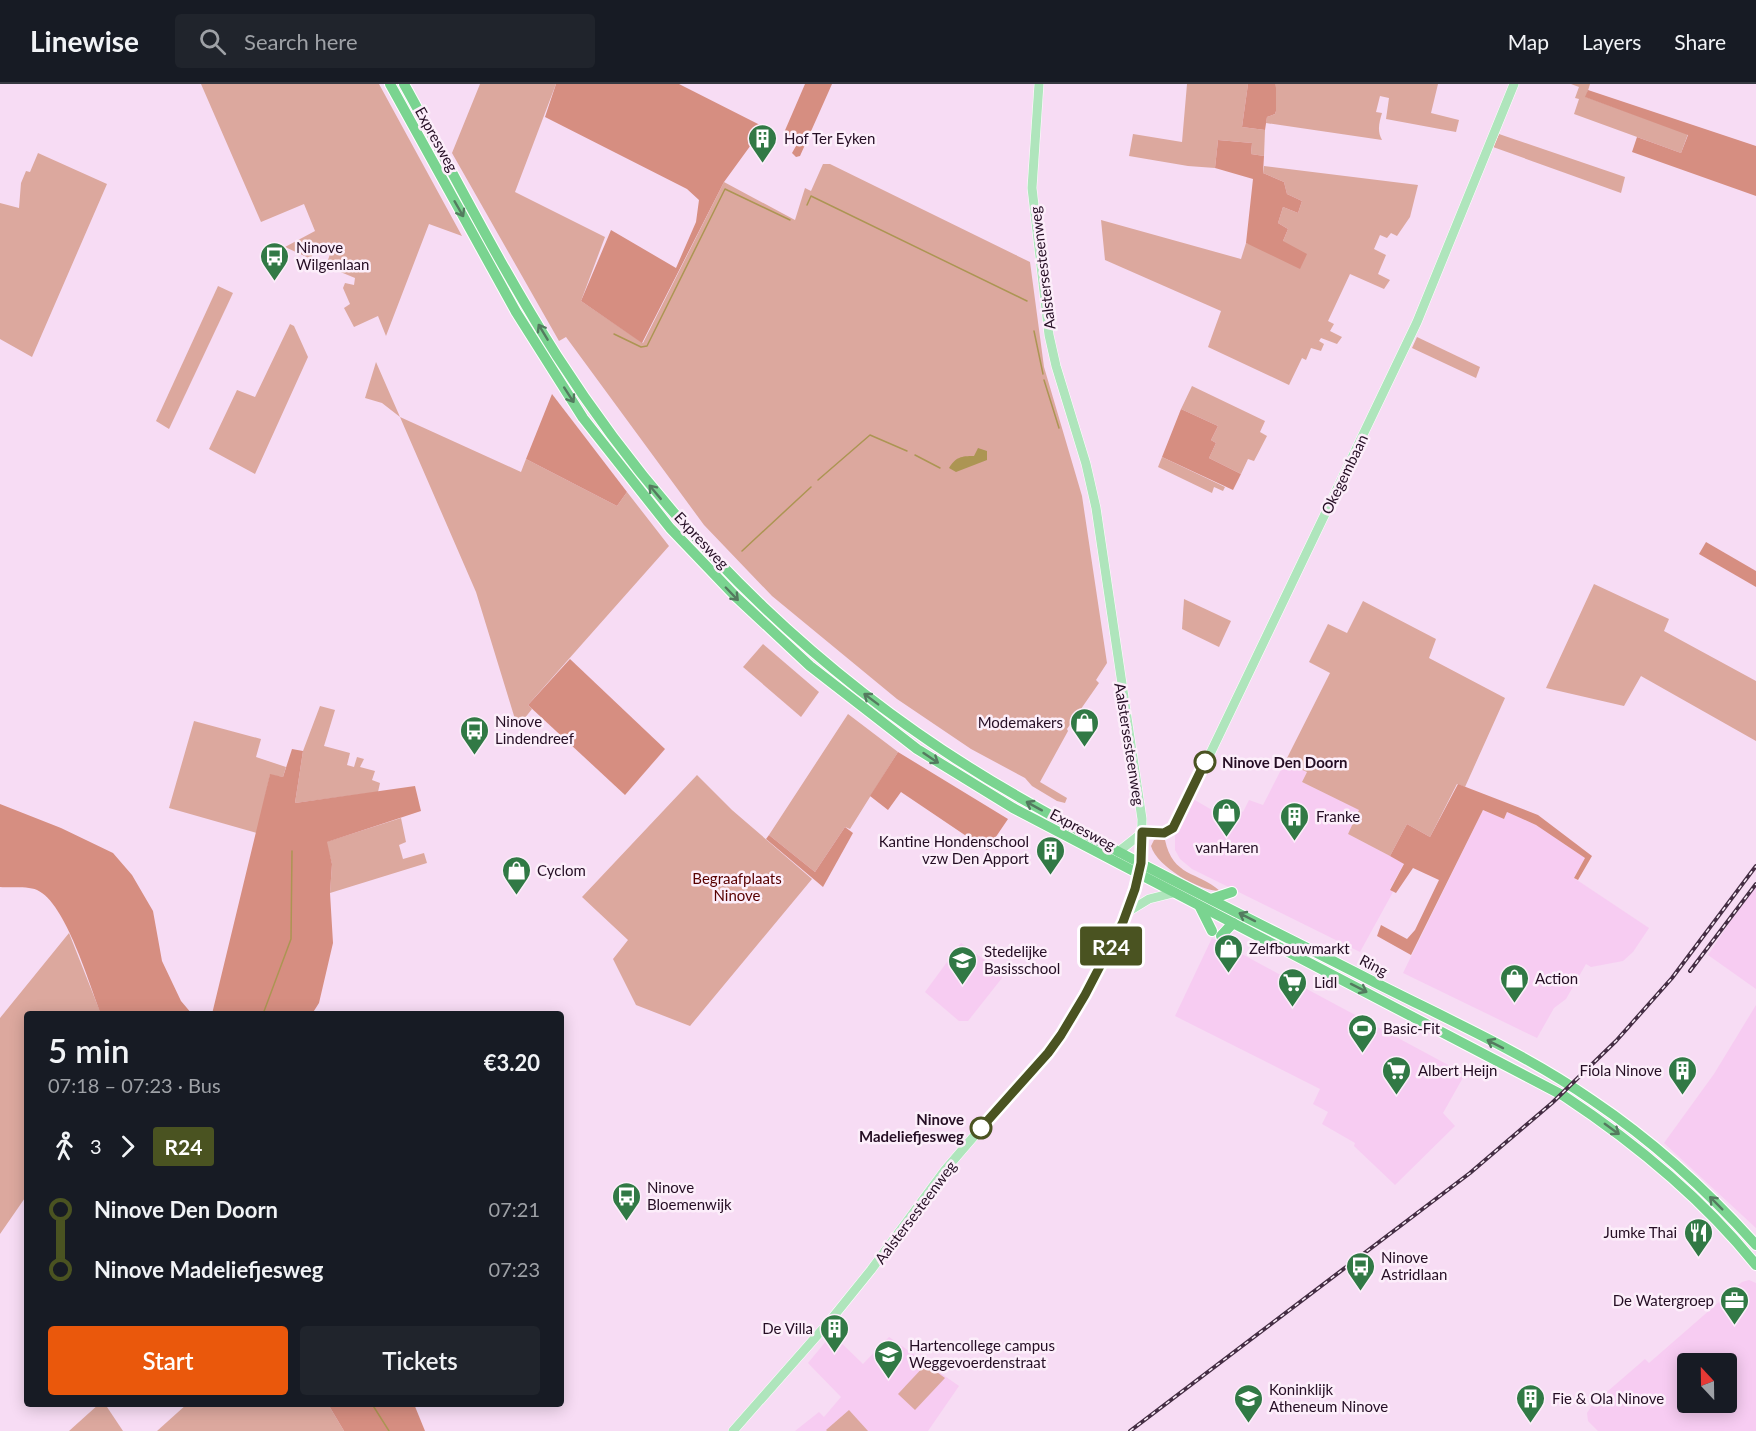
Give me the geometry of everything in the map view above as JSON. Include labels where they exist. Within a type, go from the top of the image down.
[{"type":"highway","name":"Expresweg","points":[[390,84],[516,312],[583,418],[641,494],[699,559],[754,615],[803,660],[881,723],[954,773],[1012,808],[1139,875]]},
{"type":"highway","name":"Expresweg","points":[[404,84],[556,355],[620,446],[705,549],[789,632],[889,713],[970,768],[1141,863]]},
{"type":"highway","name":"Ring","points":[[1141,863],[1502,1047],[1590,1098],[1687,1174],[1756,1245]]},
{"type":"highway","name":"Ring","points":[[1139,875],[1540,1082],[1583,1108],[1628,1141],[1678,1183],[1727,1231],[1756,1265]]},
{"type":"highway","points":[[1211,899],[1232,892]]},
{"type":"highway","points":[[1200,907],[1217,934],[1233,923]]},
{"type":"main road","name":"Aalstersesteenweg","points":[[733,1431],[829,1322],[871,1270],[945,1170],[1061,1035],[1085,995],[1126,913],[1139,875],[1142,832],[1096,508],[1086,464],[1049,336],[1032,188],[1039,84]]},
{"type":"main road","name":"Okegembaan","points":[[1142,832],[1170,832],[1176,825],[1417,322],[1514,84]]},
{"type":"main road","points":[[1118,852],[1142,832]]},
{"type":"main road","points":[[1126,913],[1149,899],[1173,893]]},
{"type":"shaded area","points":[[556,84],[679,84],[764,127],[724,182],[642,343],[581,301],[611,230],[676,268],[696,222],[699,200],[687,189],[545,117]]},
{"type":"shaded area","points":[[805,84],[832,84],[800,156],[796,157],[792,153],[796,146],[783,135]]},
{"type":"shaded area","points":[[1248,84],[1275,84],[1276,111],[1275,114],[1267,117],[1265,130],[1242,127]]},
{"type":"shaded area","points":[[1588,90],[1756,146],[1756,196],[1632,152],[1637,137],[1681,153],[1688,135],[1585,97]]},
{"type":"shaded area","points":[[1218,140],[1252,143],[1251,154],[1264,156],[1263,173],[1284,182],[1287,194],[1302,201],[1298,213],[1283,207],[1278,223],[1288,229],[1283,241],[1307,254],[1300,269],[1246,243],[1253,179],[1215,168]]},
{"type":"shaded area","points":[[552,394],[627,492],[617,506],[526,459]]},
{"type":"shaded area","points":[[1181,409],[1218,426],[1211,440],[1216,443],[1209,458],[1241,474],[1233,490],[1162,457]]},
{"type":"shaded area","points":[[978,448],[987,451],[987,460],[956,472],[949,468],[959,458],[974,456]]},
{"type":"shaded area","points":[[1706,542],[1756,571],[1756,587],[1699,554]]},
{"type":"shaded area","points":[[570,659],[665,749],[625,795],[528,705]]},
{"type":"shaded area","points":[[292,749],[303,751],[295,803],[415,786],[421,811],[327,842],[332,864],[330,893],[333,943],[319,1003],[314,1011],[213,1011],[270,774],[283,777]]},
{"type":"shaded area","points":[[898,752],[1008,819],[987,850],[901,792],[888,810],[870,796]]},
{"type":"shaded area","points":[[1285,762],[1307,772],[1302,782],[1360,810],[1348,834],[1404,863],[1390,889],[1393,892],[1360,952],[1192,869],[1180,859],[1175,850],[1175,835],[1193,799],[1226,818],[1233,807],[1243,812],[1249,800],[1263,805]]},
{"type":"shaded area","points":[[1458,784],[1538,815],[1592,856],[1578,880],[1574,878],[1585,858],[1536,825],[1507,812],[1504,819],[1483,810],[1411,955],[1377,936],[1381,925],[1407,939],[1415,930],[1439,880],[1413,868],[1396,893],[1390,890],[1404,864],[1390,856],[1407,824],[1430,837]]},
{"type":"shaded area","points":[[0,804],[61,828],[113,853],[132,875],[153,911],[162,961],[181,1001],[189,1011],[100,1011],[67,927],[48,898],[33,889],[0,887]]},
{"type":"shaded area","points":[[1483,810],[1504,819],[1507,812],[1536,825],[1585,858],[1574,878],[1649,928],[1633,952],[1623,961],[1591,967],[1586,964],[1566,999],[1554,1008],[1537,1038],[1403,973]]},
{"type":"shaded area","points":[[845,827],[853,833],[823,887],[766,839],[769,835],[815,872]]},
{"type":"shaded area","points":[[1756,883],[1756,989],[1708,955]]},
{"type":"shaded area","points":[[1212,938],[1465,1074],[1443,1113],[1455,1126],[1395,1185],[1354,1146],[1355,1143],[1322,1124],[1328,1112],[1313,1104],[1320,1089],[1175,1016]]},
{"type":"shaded area","name":"Stedelijke Basisschool","points":[[961,943],[1000,971],[1002,978],[968,1021],[959,1021],[925,992]]},
{"type":"shaded area","points":[[1756,1005],[1756,1228],[1664,1143],[1714,1074]]},
{"type":"shaded area","points":[[1749,1280],[1756,1283],[1756,1431],[1598,1431],[1588,1421],[1587,1413],[1593,1404],[1645,1359],[1649,1363],[1742,1282]]},
{"type":"shaded area","name":"Hartencollege campus Weggevoerdenstraat","points":[[832,1334],[863,1364],[889,1337],[959,1386],[928,1431],[795,1431],[819,1412],[824,1417],[841,1397],[808,1363]]},
{"type":"shaded area","points":[[330,1407],[415,1407],[425,1431],[344,1431]]},
{"type":"green space","points":[[201,84],[379,84],[462,236],[429,224],[386,336],[378,316],[354,327],[344,308],[350,304],[343,288],[345,283],[354,285],[355,278],[326,266],[330,254],[315,248],[311,259],[285,247],[315,231],[304,204],[261,222]]},
{"type":"green space","points":[[480,84],[556,84],[515,192],[605,237],[581,301],[643,343],[724,182],[795,220],[805,188],[811,191],[823,164],[830,164],[1030,262],[1044,367],[1082,496],[1107,663],[1096,680],[1099,683],[1067,729],[1040,782],[1067,798],[1065,803],[1057,801],[1032,786],[1025,778],[971,749],[897,699],[772,596],[704,525],[566,337],[559,341],[452,153]]},
{"type":"green space","points":[[1187,84],[1248,84],[1242,127],[1265,130],[1264,156],[1251,154],[1252,143],[1218,140],[1215,168],[1129,156],[1133,134],[1182,142]]},
{"type":"green space","points":[[1275,84],[1438,84],[1431,113],[1459,120],[1456,132],[1386,119],[1389,98],[1380,96],[1376,112],[1382,113],[1379,133],[1382,140],[1266,123],[1267,117],[1275,114],[1276,111]]},
{"type":"green space","points":[[1571,84],[1590,84],[1586,97],[1688,134],[1681,153],[1574,114],[1579,99],[1575,98],[1579,87]]},
{"type":"green space","points":[[1499,134],[1625,177],[1621,193],[1493,147]]},
{"type":"green space","points":[[38,153],[107,184],[32,357],[0,339],[0,203],[19,208],[21,183],[26,171],[30,172]]},
{"type":"green space","points":[[1264,166],[1418,185],[1410,217],[1397,236],[1391,233],[1387,238],[1380,235],[1374,249],[1386,255],[1378,274],[1390,280],[1384,289],[1350,274],[1328,321],[1334,324],[1330,331],[1342,337],[1337,344],[1321,338],[1319,341],[1324,344],[1321,351],[1311,348],[1306,360],[1302,358],[1289,385],[1208,347],[1221,311],[1105,260],[1101,220],[1241,259],[1246,243],[1256,246],[1283,241],[1288,229],[1278,223],[1283,207],[1298,213],[1302,201],[1287,194],[1284,182],[1263,173]]},
{"type":"green space","points":[[218,286],[233,293],[169,429],[156,421]]},
{"type":"green space","points":[[290,324],[294,326],[308,357],[255,474],[209,449],[237,390],[255,397]]},
{"type":"green space","points":[[1417,337],[1480,367],[1476,378],[1412,348]]},
{"type":"green space","points":[[376,362],[400,417],[382,403],[365,398]]},
{"type":"green space","points":[[1192,386],[1265,421],[1260,432],[1267,436],[1254,461],[1248,459],[1241,474],[1209,458],[1216,443],[1211,440],[1218,426],[1181,409]]},
{"type":"green space","points":[[400,417],[521,472],[526,459],[617,506],[627,492],[669,546],[528,705],[532,709],[516,729],[509,727],[515,719],[476,592]]},
{"type":"green space","points":[[1162,457],[1225,487],[1223,491],[1214,487],[1212,493],[1158,467]]},
{"type":"green space","points":[[1594,584],[1669,619],[1664,631],[1756,681],[1756,741],[1641,676],[1624,706],[1546,688]]},
{"type":"green space","points":[[1184,599],[1231,621],[1219,647],[1182,629]]},
{"type":"green space","points":[[1363,601],[1436,639],[1429,658],[1505,698],[1465,787],[1457,784],[1430,837],[1407,824],[1390,856],[1348,834],[1359,810],[1302,782],[1307,772],[1285,762],[1330,673],[1309,662],[1328,624],[1347,633]]},
{"type":"green space","points":[[763,644],[819,692],[801,717],[743,667]]},
{"type":"green space","points":[[320,706],[335,710],[324,746],[350,753],[347,765],[354,767],[357,757],[364,759],[360,767],[375,771],[372,780],[380,783],[378,792],[295,803],[303,751]]},
{"type":"green space","points":[[848,714],[898,752],[850,829],[845,827],[815,872],[769,835]]},
{"type":"green space","points":[[194,721],[261,739],[256,757],[286,767],[283,777],[270,775],[257,833],[169,808]]},
{"type":"green space","name":"Begraafplaats Ninove","points":[[697,775],[732,810],[812,879],[690,1026],[636,1005],[613,959],[628,940],[582,897]]},
{"type":"green space","points":[[401,818],[406,842],[399,845],[403,859],[424,853],[427,863],[330,893],[332,864],[326,842]]},
{"type":"green space","points":[[1159,838],[1165,840],[1174,861],[1180,867],[1220,891],[1202,887],[1170,869],[1155,854],[1151,846],[1154,840]]},
{"type":"green space","points":[[69,933],[100,1011],[24,1011],[24,1199],[0,1234],[0,1018]]},
{"type":"green space","points":[[926,1364],[945,1378],[915,1410],[898,1394]]},
{"type":"green space","points":[[96,1407],[107,1407],[123,1431],[69,1431]]},
{"type":"green space","points":[[184,1407],[330,1407],[344,1431],[157,1431]]},
{"type":"green space","points":[[849,1410],[868,1431],[826,1430]]},
{"type":"waterway","points":[[614,334],[641,347],[647,346],[725,189],[790,220]]},
{"type":"waterway","points":[[807,205],[811,196],[1027,301]]},
{"type":"waterway","points":[[1034,331],[1043,374]]},
{"type":"waterway","points":[[1044,380],[1059,428]]},
{"type":"waterway","points":[[818,480],[870,435],[907,451]]},
{"type":"waterway","points":[[915,455],[940,468]]},
{"type":"waterway","points":[[742,551],[811,487]]},
{"type":"waterway","points":[[264,1011],[291,939],[292,851]]},
{"type":"waterway","points":[[374,1407],[389,1431]]},
{"type":"railway","points":[[1130,1431],[1470,1173],[1552,1103],[1616,1041],[1672,978],[1756,866]]},
{"type":"railway","points":[[1690,971],[1756,884]]},
{"type":"bus line","name":"R24","points":[[981,1128],[1035,1068],[1061,1035],[1123,922],[1139,875],[1142,832],[1158,834],[1170,832],[1176,825],[1205,762]]},
{"type":"place","name":"Hof Ter Eyken","points":[[763,164]]},
{"type":"place","name":"Ninove Wilgenlaan","points":[[275,282]]},
{"type":"place","name":"Modemakers","points":[[1084,748]]},
{"type":"place","name":"Ninove Lindendreef","points":[[474,756]]},
{"type":"place","name":"Ninove Den Doorn","points":[[1205,762]]},
{"type":"place","name":"vanHaren","points":[[1227,838]]},
{"type":"place","name":"Franke","points":[[1295,842]]},
{"type":"place","name":"Kantine Hondenschool vzw Den Apport","points":[[1050,876]]},
{"type":"place","name":"Cyclom","points":[[516,896]]},
{"type":"place","name":"Zelfbouwmarkt","points":[[1228,974]]},
{"type":"place","name":"Stedelijke Basisschool","points":[[963,986]]},
{"type":"place","name":"Action","points":[[1514,1004]]},
{"type":"place","name":"Lidl","points":[[1293,1008]]},
{"type":"place","name":"Basic-Fit","points":[[1362,1054]]},
{"type":"place","name":"Albert Heijn","points":[[1397,1096]]},
{"type":"place","name":"Fiola Ninove","points":[[1683,1096]]},
{"type":"place","name":"Ninove Madeliefjesweg","points":[[981,1128]]},
{"type":"place","name":"Ninove Bloemenwijk","points":[[626,1222]]},
{"type":"place","name":"Jumke Thai","points":[[1698,1258]]},
{"type":"place","name":"Ninove Astridlaan","points":[[1360,1292]]},
{"type":"place","name":"De Watergroep","points":[[1735,1326]]},
{"type":"place","name":"De Villa","points":[[834,1354]]},
{"type":"place","name":"Hartencollege campus Weggevoerdenstraat","points":[[888,1380]]},
{"type":"place","name":"Koninklijk Atheneum Ninove","points":[[1248,1424]]},
{"type":"place","name":"Fie & Ola Ninove","points":[[1531,1424]]}]
